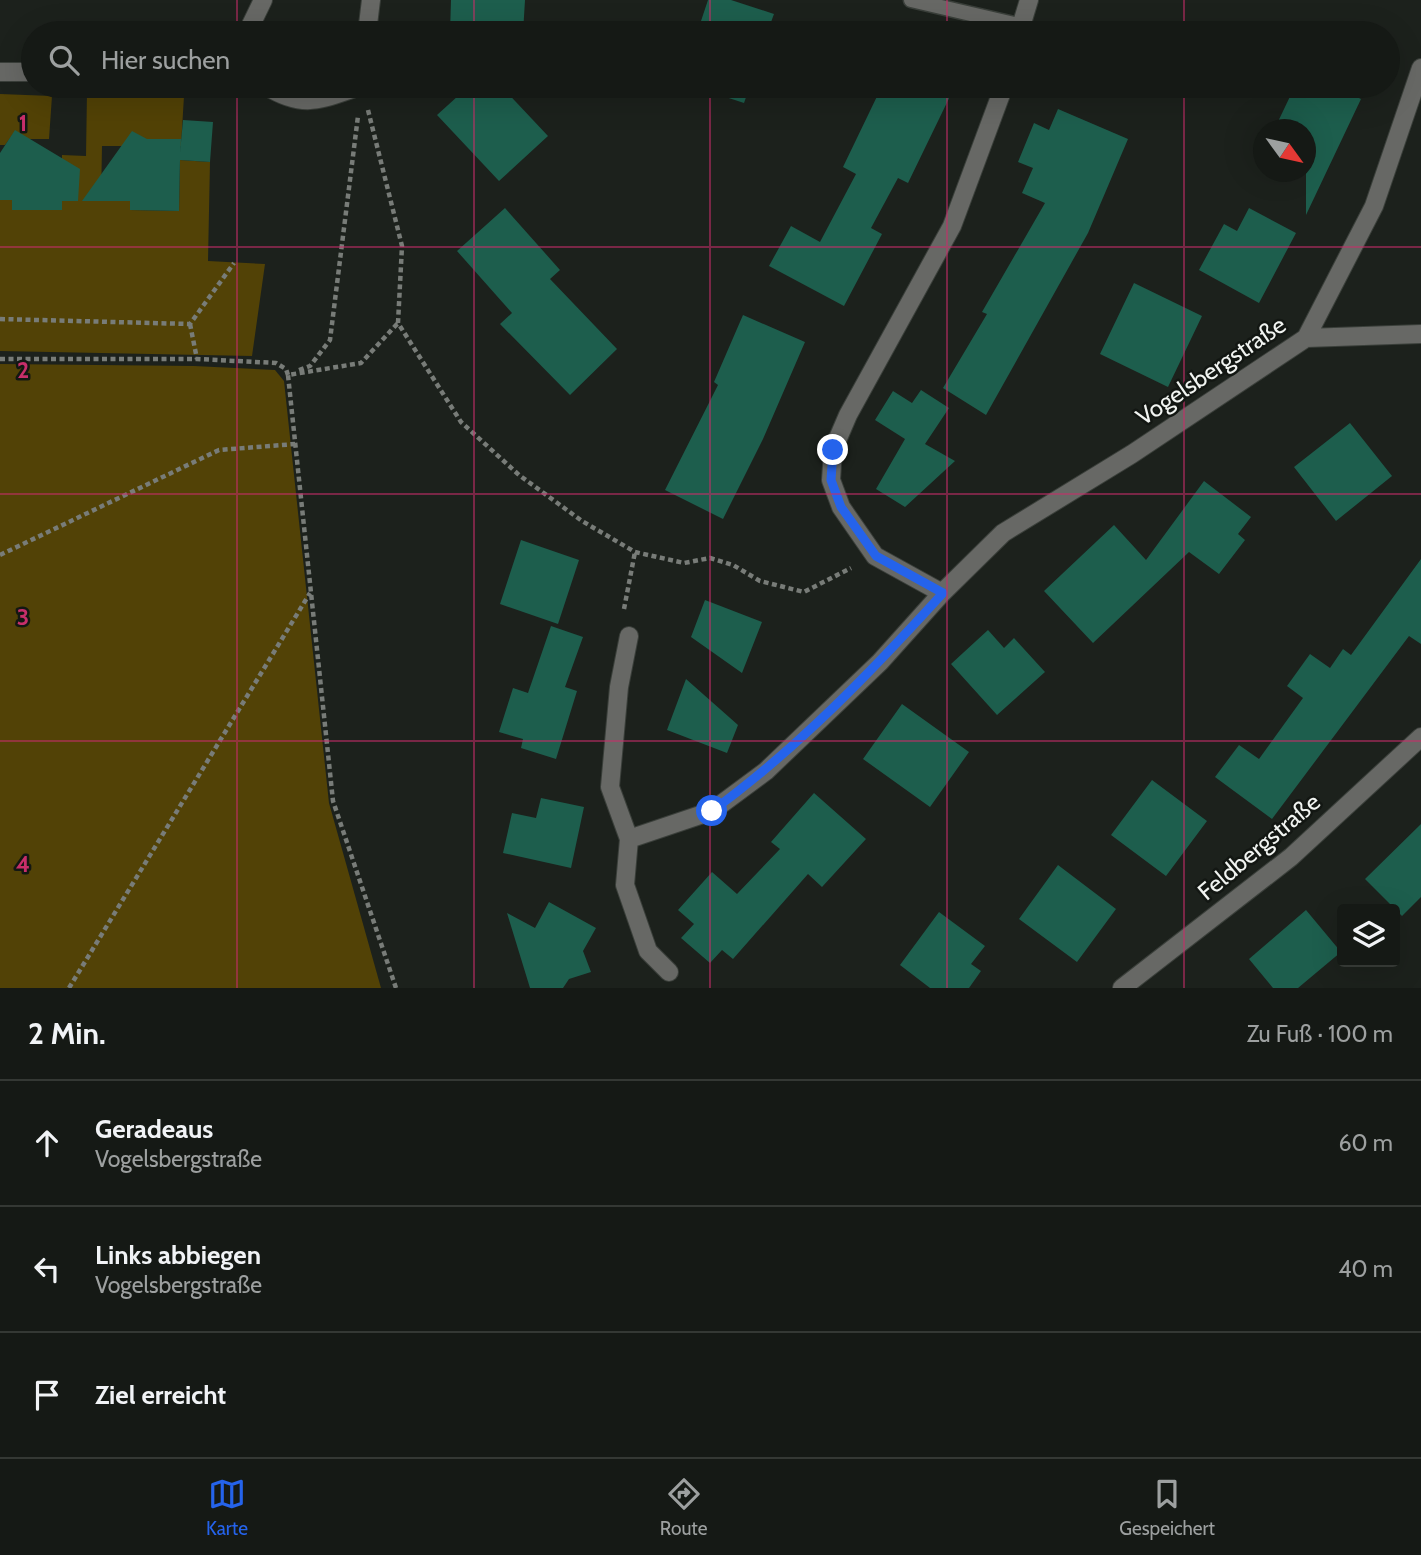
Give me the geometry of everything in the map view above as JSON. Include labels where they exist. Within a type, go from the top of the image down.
[{"type":"street","points":[[253,21],[263,0]]},
{"type":"street","points":[[368,21],[371,0]]},
{"type":"street","points":[[1023,21],[1029,0]]},
{"type":"street","name":"Vogelsbergstraße","points":[[629,839],[712,811],[766,772],[880,662],[1003,533],[1132,454],[1306,338],[1374,206],[1421,68]]},
{"type":"street","points":[[0,72],[21,72]]},
{"type":"street","points":[[292,98],[309,103],[334,98]]},
{"type":"street","points":[[943,593],[876,556],[841,507],[831,480],[833,450],[848,415],[952,226],[1000,98]]},
{"type":"street","points":[[1306,338],[1421,334]]},
{"type":"street","points":[[629,636],[619,687],[610,787],[629,839],[625,885],[648,951],[669,972]]},
{"type":"street","name":"Feldbergstraße","points":[[1122,988],[1291,857],[1421,737]]},
{"type":"lane","points":[[911,0],[988,21]]},
{"type":"path","points":[[365,98],[402,246],[398,323],[461,422],[519,475],[582,521],[635,552],[684,563],[710,558],[733,565],[760,582],[804,592],[876,556]]},
{"type":"path","points":[[288,374],[310,366],[330,340],[358,113]]},
{"type":"path","points":[[197,359],[190,324],[234,263]]},
{"type":"path","points":[[0,319],[190,324]]},
{"type":"path","points":[[288,374],[361,363],[398,323]]},
{"type":"path","points":[[0,359],[197,359],[276,363],[286,369],[333,801],[396,988]]},
{"type":"path","points":[[0,555],[219,450],[295,444]]},
{"type":"path","points":[[629,636],[624,612],[635,552]]},
{"type":"path","points":[[69,988],[311,593]]},
{"type":"shaded area","points":[[0,94],[21,95],[21,98],[52,98],[49,139],[29,139],[13,134],[5,145],[0,145]]},
{"type":"shaded area","points":[[87,98],[184,98],[181,146],[102,146],[101,201],[130,201],[130,210],[179,211],[180,160],[210,162],[208,261],[265,264],[252,356],[0,351],[0,200],[12,200],[13,210],[62,210],[62,155],[86,156]]},
{"type":"shaded area","points":[[0,364],[194,366],[275,370],[284,381],[329,803],[381,988],[0,988]]},
{"type":"building","points":[[451,0],[525,0],[524,21],[450,21]]},
{"type":"building","points":[[708,0],[731,0],[774,14],[771,21],[701,21]]},
{"type":"building","points":[[456,98],[512,98],[548,136],[499,181],[437,115]]},
{"type":"building","points":[[729,98],[746,98],[744,103]]},
{"type":"building","points":[[876,98],[949,98],[908,183],[898,178],[871,228],[882,234],[844,306],[769,266],[791,226],[820,242],[856,174],[843,167]]},
{"type":"building","points":[[1289,98],[1359,98],[1361,99],[1306,215],[1306,182],[1316,182],[1316,119],[1279,119]]},
{"type":"building","points":[[1058,109],[1128,139],[1088,233],[986,415],[943,388],[987,314],[982,312],[1045,203],[1022,193],[1033,168],[1018,162],[1034,123],[1049,130]]},
{"type":"building","points":[[183,120],[213,122],[210,162],[180,160],[179,211],[130,210],[130,201],[82,201],[132,131],[147,139],[181,139],[180,153]]},
{"type":"building","points":[[15,130],[80,169],[78,201],[62,201],[62,210],[12,210],[12,200],[0,200],[0,153]]},
{"type":"building","points":[[505,208],[560,270],[550,279],[617,349],[570,395],[500,324],[512,313],[457,251]]},
{"type":"building","points":[[1249,208],[1296,233],[1259,303],[1199,270],[1224,224],[1237,231]]},
{"type":"building","points":[[1134,283],[1202,316],[1168,387],[1100,354]]},
{"type":"building","points":[[743,315],[805,342],[763,439],[723,519],[665,490],[718,385],[714,382]]},
{"type":"building","points":[[921,390],[949,408],[925,444],[955,461],[905,507],[876,489],[905,439],[875,420],[893,391],[912,403]]},
{"type":"building","points":[[1350,423],[1392,476],[1336,521],[1294,467]]},
{"type":"building","points":[[1204,481],[1251,517],[1238,534],[1245,540],[1219,574],[1189,552],[1093,643],[1044,591],[1114,525],[1146,560]]},
{"type":"building","points":[[521,540],[579,560],[558,624],[500,604]]},
{"type":"building","points":[[1421,559],[1421,644],[1409,636],[1272,819],[1215,777],[1239,745],[1259,759],[1303,698],[1287,686],[1310,654],[1330,668],[1343,649],[1351,655]]},
{"type":"building","points":[[705,600],[762,622],[742,673],[691,637]]},
{"type":"building","points":[[551,626],[583,637],[565,687],[577,691],[556,759],[521,748],[523,739],[499,732],[513,688],[528,693]]},
{"type":"building","points":[[988,630],[1004,648],[1014,638],[1045,672],[997,715],[951,664]]},
{"type":"building","points":[[686,679],[738,725],[727,753],[667,730]]},
{"type":"building","points":[[902,704],[969,752],[930,807],[863,759]]},
{"type":"building","points":[[1152,780],[1207,821],[1166,876],[1111,835]]},
{"type":"building","points":[[814,793],[866,839],[822,887],[808,874],[733,959],[722,950],[710,963],[681,938],[694,924],[678,910],[712,872],[737,894],[780,849],[771,842]]},
{"type":"building","points":[[541,798],[584,807],[571,868],[503,853],[512,813],[536,818]]},
{"type":"building","points":[[1421,824],[1421,897],[1402,916],[1400,904],[1390,904],[1365,879]]},
{"type":"building","points":[[1058,865],[1116,909],[1077,962],[1019,919]]},
{"type":"building","points":[[549,902],[596,928],[583,951],[591,972],[569,979],[563,988],[530,988],[507,913],[535,928]]},
{"type":"building","points":[[1306,910],[1337,947],[1337,955],[1298,988],[1273,988],[1249,959]]},
{"type":"building","points":[[939,912],[985,946],[971,964],[981,971],[969,988],[930,988],[900,965]]},
{"type":"route","points":[[712,811],[766,772],[818,723],[880,662],[943,593],[876,556],[841,507],[831,480],[833,450]]}]
